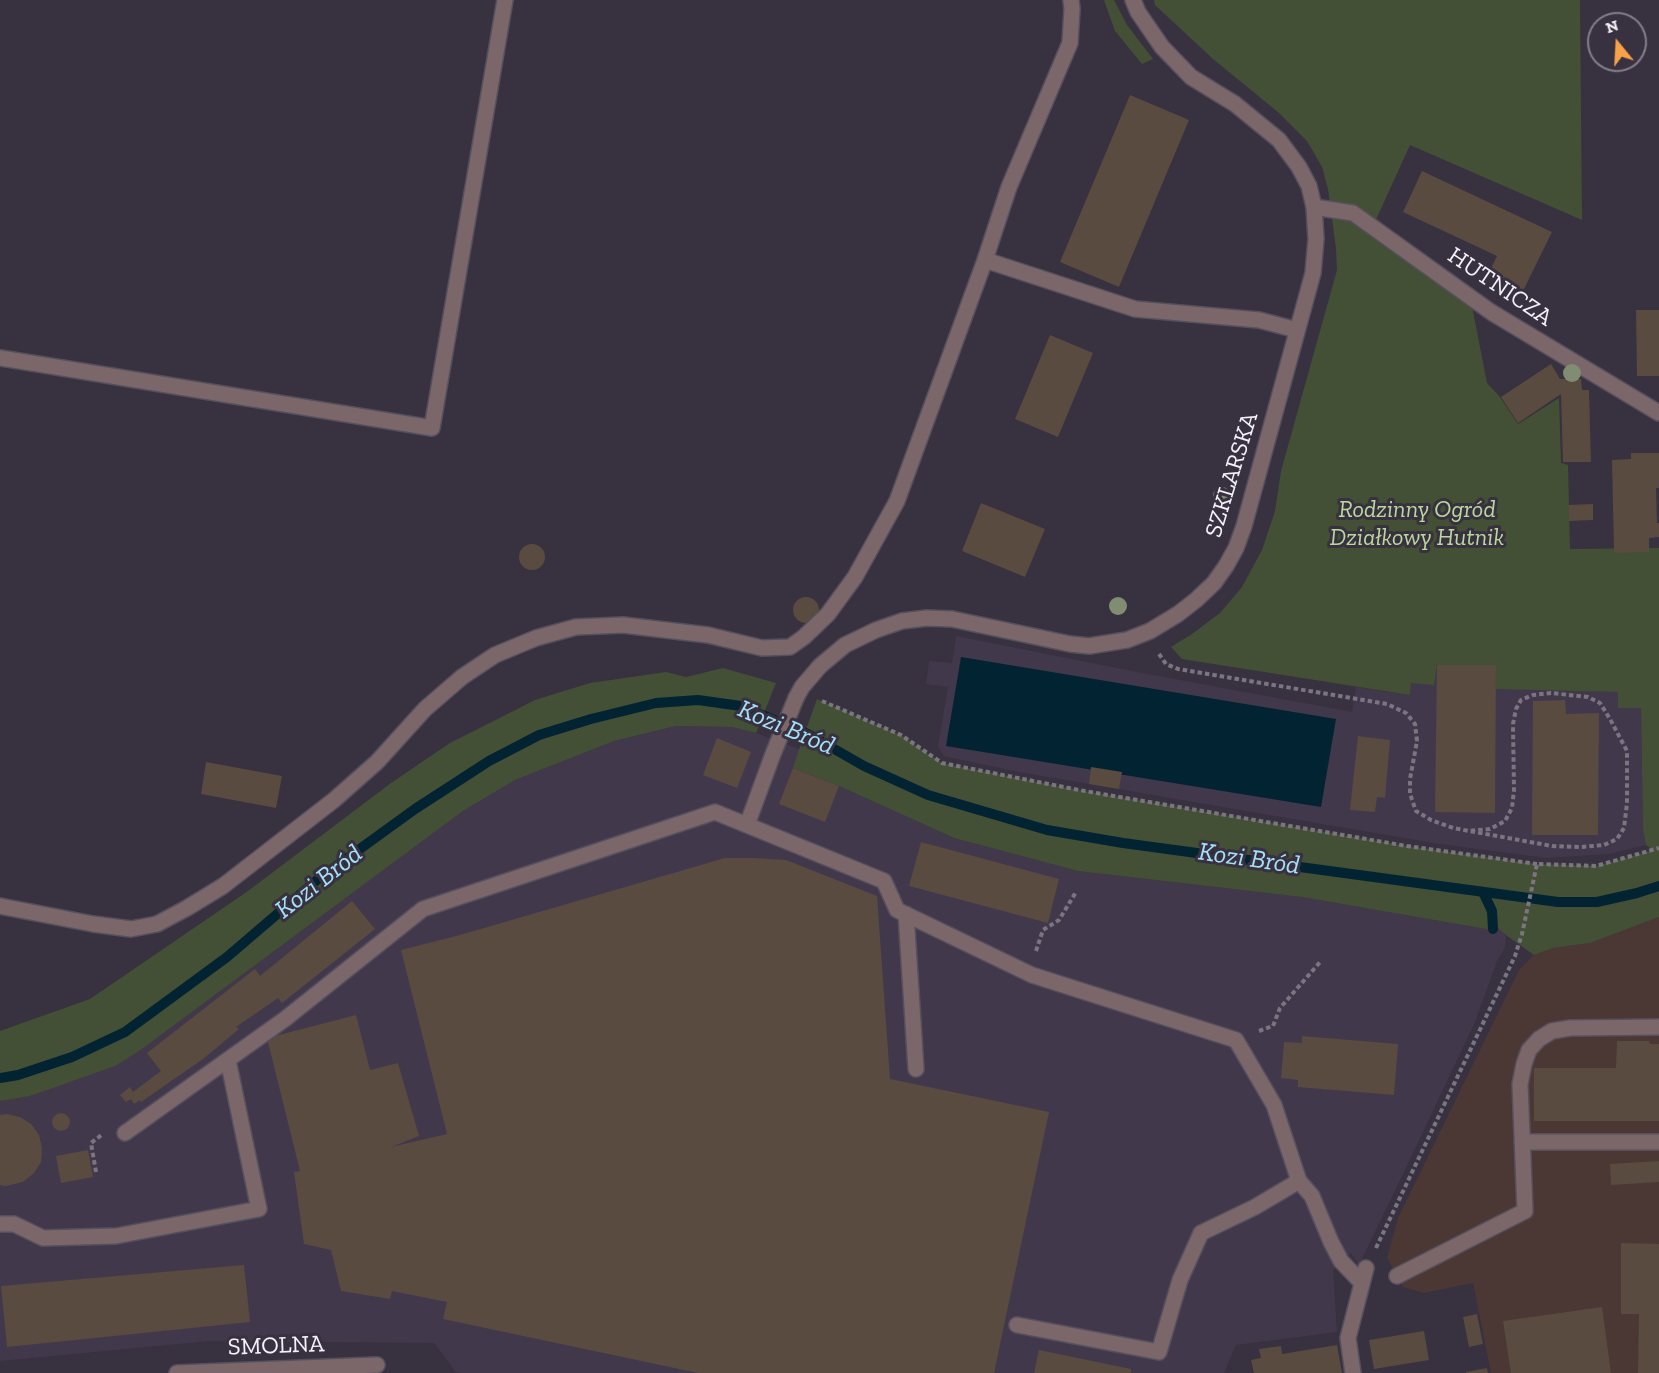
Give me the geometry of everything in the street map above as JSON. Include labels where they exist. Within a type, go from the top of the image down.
[{"type":"street","points":[[0,358],[432,428],[505,0]]},
{"type":"street","points":[[0,906],[131,929],[157,924],[223,886],[334,800],[377,762],[425,709],[462,677],[495,655],[536,638],[576,627],[623,625],[708,635],[762,648],[790,647],[804,637],[828,614],[855,577],[897,501],[985,260],[1009,187],[1070,43],[1071,0]]},
{"type":"street","name":"SZKLARSKA","points":[[747,825],[799,692],[820,666],[845,645],[902,621],[927,618],[952,619],[1070,644],[1089,646],[1127,640],[1150,631],[1196,600],[1214,583],[1236,548],[1313,273],[1316,239],[1314,207],[1309,186],[1299,167],[1279,140],[1235,104],[1191,77],[1162,47],[1138,12],[1133,0]]},
{"type":"street","name":"HUTNICZA","points":[[1314,207],[1353,213],[1491,312],[1659,413]]},
{"type":"street","points":[[985,260],[1135,309],[1259,320],[1297,330]]},
{"type":"street","points":[[125,1133],[285,1019],[423,909],[716,812],[884,881],[897,909],[1032,975],[1236,1040],[1274,1106],[1299,1181],[1312,1196],[1341,1261],[1362,1283]]},
{"type":"street","points":[[906,914],[916,1069]]},
{"type":"street","points":[[1397,1276],[1525,1211],[1520,1084],[1529,1050],[1539,1039],[1552,1031],[1570,1028],[1659,1026]]},
{"type":"street","points":[[0,1224],[14,1224],[43,1238],[116,1236],[259,1209],[228,1060]]},
{"type":"street","points":[[1522,1142],[1659,1142]]},
{"type":"street","points":[[1017,1324],[1159,1352],[1180,1280],[1201,1233],[1255,1207],[1299,1181]]},
{"type":"street","points":[[1353,1373],[1348,1338],[1366,1268]]},
{"type":"street","name":"SMOLNA","points":[[177,1373],[376,1365]]},
{"type":"path","points":[[1150,631],[1158,652],[1166,664],[1178,669],[1387,704],[1406,713],[1415,724],[1417,741],[1410,778],[1410,794],[1416,811],[1431,820],[1453,828],[1468,831],[1552,846],[1581,847],[1604,844],[1617,839],[1624,828],[1627,803],[1627,751],[1600,703],[1588,697],[1551,693],[1533,694],[1521,700],[1516,709],[1513,724],[1512,808],[1505,821],[1490,829],[1468,831]]},
{"type":"path","points":[[799,692],[901,735],[942,763],[1079,790],[1537,867],[1596,866],[1659,848]]},
{"type":"path","points":[[1366,1268],[1515,956],[1537,867]]},
{"type":"path","points":[[1034,955],[1043,930],[1059,920],[1076,892]]},
{"type":"path","points":[[1236,1040],[1273,1026],[1280,1008],[1322,961]]},
{"type":"path","points":[[96,1172],[91,1143],[109,1130]]},
{"type":"shaded area","points":[[956,636],[1352,712],[1356,687],[1410,695],[1411,683],[1437,665],[1496,665],[1496,688],[1618,692],[1641,708],[1643,830],[1646,845],[1609,854],[1546,858],[1433,843],[1014,771],[944,756],[938,746],[948,687],[926,684],[929,661],[952,663]]},
{"type":"shaded area","points":[[676,726],[732,727],[756,733],[799,749],[794,769],[839,786],[954,838],[1078,871],[1302,897],[1486,929],[1498,928],[1506,935],[1505,947],[1497,961],[1475,1022],[1359,1265],[1351,1253],[1333,1270],[1337,1332],[1236,1345],[1224,1373],[461,1373],[456,1372],[434,1343],[210,1341],[0,1361],[0,1101],[30,1096],[142,1049],[463,811],[515,780],[614,741]]},
{"type":"shaded area","points":[[1659,917],[1659,1373],[1491,1373],[1473,1283],[1424,1293],[1403,1287],[1387,1258],[1398,1218],[1519,970],[1534,955],[1553,948],[1590,943]]},
{"type":"green space","points":[[1104,0],[1114,0],[1127,25],[1153,59],[1142,64],[1115,31]]},
{"type":"green space","name":"Rodzinny Ogród Działkowy Hutnik","points":[[1154,0],[1580,0],[1582,220],[1410,145],[1369,235],[1472,306],[1487,383],[1500,397],[1518,424],[1559,398],[1561,463],[1568,465],[1570,549],[1659,548],[1659,917],[1590,943],[1553,948],[1534,955],[1498,928],[1486,929],[1302,897],[1078,871],[954,838],[839,786],[793,768],[817,699],[901,735],[942,763],[1079,790],[1407,846],[1537,864],[1596,866],[1653,850],[1646,845],[1643,830],[1641,708],[1618,708],[1618,692],[1496,689],[1496,665],[1437,665],[1434,685],[1411,683],[1410,695],[1182,659],[1171,647],[1220,613],[1242,587],[1262,550],[1275,511],[1281,471],[1337,270],[1328,189],[1322,167],[1307,141],[1279,113],[1213,59],[1155,5]]},
{"type":"green space","points":[[723,668],[776,683],[756,733],[732,727],[676,726],[614,741],[515,780],[463,811],[142,1049],[115,1066],[30,1096],[0,1101],[0,1031],[90,999],[248,891],[391,783],[450,743],[535,700],[590,683],[666,672],[686,677]]},
{"type":"water","points":[[961,657],[1336,719],[1321,807],[946,746]]},
{"type":"building","points":[[1130,95],[1189,120],[1119,287],[1060,262]]},
{"type":"building","points":[[1422,171],[1552,232],[1522,293],[1487,277],[1497,256],[1403,212]]},
{"type":"building","points":[[1636,310],[1659,310],[1659,376],[1637,376]]},
{"type":"building","points":[[1050,335],[1093,353],[1058,437],[1015,419]]},
{"type":"building","points":[[1551,364],[1560,379],[1581,379],[1582,390],[1589,390],[1591,462],[1563,462],[1561,394],[1518,423],[1501,397]]},
{"type":"building","points":[[1631,453],[1659,453],[1659,488],[1656,488],[1659,537],[1649,538],[1649,552],[1614,553],[1612,460],[1631,459]]},
{"type":"building","points":[[981,503],[1045,529],[1025,577],[962,551]]},
{"type":"building","points":[[1593,504],[1593,520],[1569,521],[1569,505]]},
{"type":"building","points":[[532,544],[541,548],[545,557],[541,566],[532,570],[523,566],[519,557],[523,548]]},
{"type":"building","points":[[806,597],[815,601],[819,610],[815,619],[806,623],[797,619],[793,610],[797,601]]},
{"type":"building","points":[[1437,665],[1496,665],[1495,813],[1435,812]]},
{"type":"building","points":[[1565,700],[1566,714],[1599,713],[1598,835],[1532,835],[1533,701]]},
{"type":"building","points":[[1358,736],[1390,740],[1385,798],[1377,797],[1375,812],[1350,810]]},
{"type":"building","points":[[717,738],[751,752],[737,788],[703,775]]},
{"type":"building","points":[[206,762],[282,776],[276,808],[201,794]]},
{"type":"building","points":[[1091,767],[1122,772],[1119,789],[1089,784]]},
{"type":"building","points":[[793,768],[839,786],[825,822],[779,804]]},
{"type":"building","points":[[921,842],[1059,879],[1048,923],[909,886]]},
{"type":"building","points":[[725,858],[786,860],[877,896],[890,1079],[1049,1112],[994,1373],[698,1373],[443,1319],[447,1302],[392,1291],[390,1299],[341,1291],[331,1250],[304,1244],[294,1172],[300,1171],[267,1038],[356,1015],[370,1070],[398,1063],[419,1136],[391,1147],[447,1134],[401,950]]},
{"type":"building","points":[[352,901],[375,929],[282,1003],[278,998],[236,1027],[239,1029],[203,1059],[141,1102],[140,1100],[134,1104],[131,1099],[126,1102],[120,1095],[130,1087],[133,1092],[161,1071],[147,1053],[255,969],[260,976]]},
{"type":"building","points":[[1302,1036],[1398,1044],[1394,1095],[1298,1087],[1298,1080],[1281,1078],[1284,1042],[1302,1043]]},
{"type":"building","points":[[1617,1041],[1649,1041],[1650,1044],[1659,1044],[1659,1121],[1534,1121],[1534,1068],[1616,1068]]},
{"type":"building","points":[[61,1113],[67,1116],[70,1122],[67,1128],[61,1131],[55,1128],[52,1122],[55,1116]]},
{"type":"building","points":[[0,1115],[20,1117],[31,1124],[39,1135],[42,1148],[41,1162],[34,1173],[23,1182],[6,1186],[0,1185]]},
{"type":"building","points":[[88,1150],[93,1177],[61,1183],[56,1156]]},
{"type":"building","points":[[1659,1161],[1659,1182],[1611,1185],[1610,1164]]},
{"type":"building","points":[[1621,1243],[1659,1244],[1659,1373],[1638,1373],[1639,1314],[1621,1314]]},
{"type":"building","points":[[244,1265],[250,1322],[7,1347],[1,1286]]},
{"type":"building","points":[[1602,1307],[1611,1373],[1511,1373],[1503,1321]]},
{"type":"building","points":[[1477,1314],[1483,1344],[1469,1347],[1463,1317]]},
{"type":"building","points":[[1424,1331],[1429,1360],[1374,1369],[1369,1340]]},
{"type":"building","points":[[1337,1345],[1342,1373],[1254,1373],[1251,1360],[1261,1358],[1259,1349],[1281,1346],[1282,1354]]},
{"type":"building","points":[[1039,1350],[1131,1369],[1131,1373],[1034,1373]]},
{"type":"building","points":[[1487,1368],[1488,1373],[1466,1373],[1466,1372]]},
{"type":"waterway","name":"Kozi Bród","points":[[0,1078],[18,1075],[72,1057],[125,1032],[227,957],[317,880],[415,809],[489,761],[539,735],[656,703],[698,700],[741,706],[808,734],[864,766],[928,795],[1047,830],[1123,843],[1558,902],[1597,902],[1659,886]]},
{"type":"waterway","points":[[1483,892],[1492,911],[1493,929]]}]
